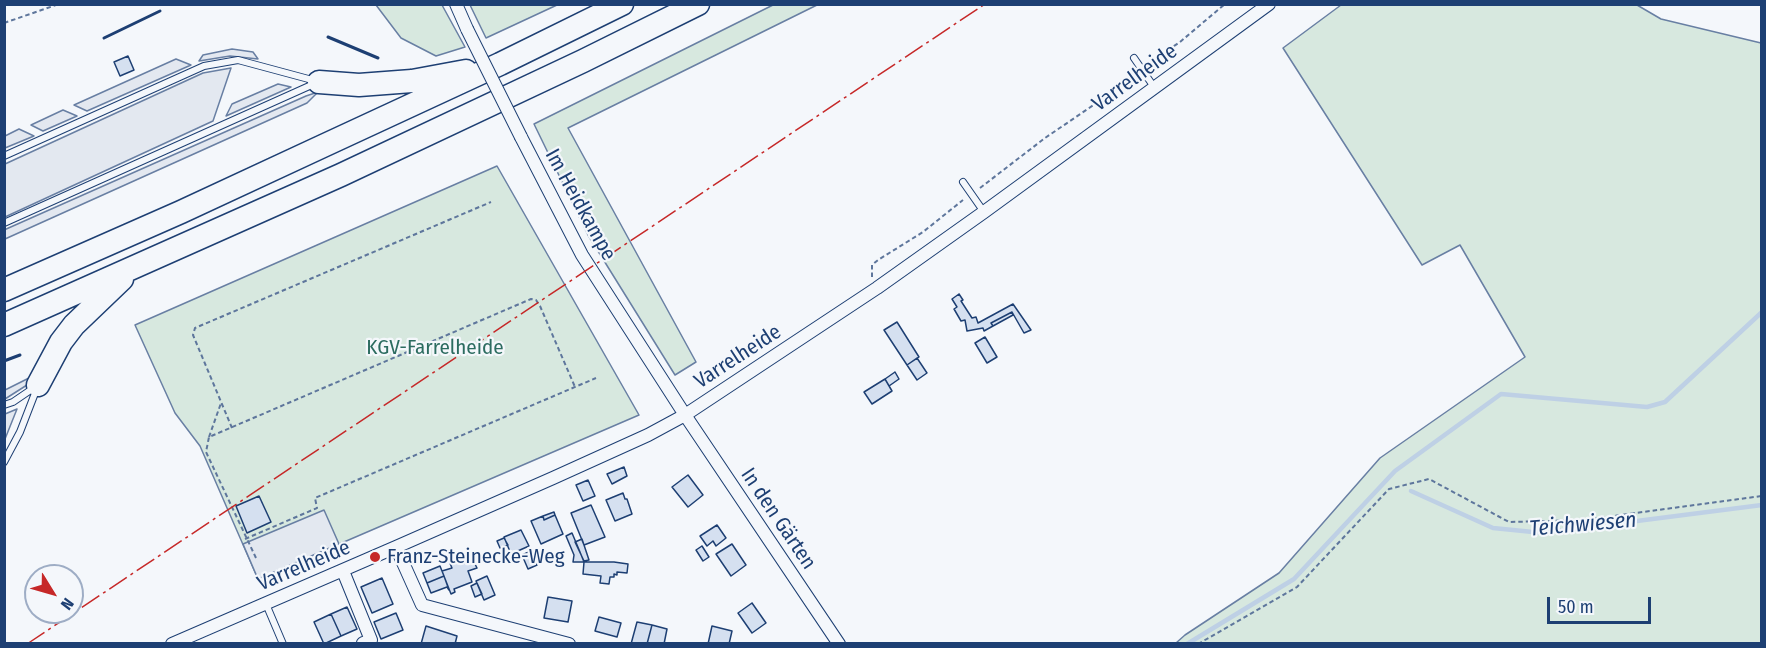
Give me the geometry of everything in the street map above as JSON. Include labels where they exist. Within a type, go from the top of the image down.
[{"type":"highway","points":[[4,290],[181,212],[500,64],[622,4]]},
{"type":"highway","points":[[4,325],[362,165],[699,4]]},
{"type":"highway","points":[[319,82],[359,85],[401,82],[500,64]]},
{"type":"highway","points":[[38,385],[61,342],[74,325],[133,268]]},
{"type":"street","name":"Im Heidkampe","points":[[456,4],[521,138],[582,255],[685,415]]},
{"type":"street","name":"Varrelheide","points":[[172,644],[396,548],[648,435],[685,415],[878,288],[1269,4]]},
{"type":"street","name":"In den Gärten","points":[[685,415],[839,644]]},
{"type":"street","points":[[396,548],[422,605],[569,644]]},
{"type":"street","points":[[343,570],[371,640],[363,643]]},
{"type":"lane","points":[[1134,58],[1154,88]]},
{"type":"lane","points":[[4,156],[204,66],[238,60],[319,82]]},
{"type":"lane","points":[[4,223],[319,82]]},
{"type":"lane","points":[[963,182],[984,212]]},
{"type":"lane","points":[[4,405],[13,402],[38,385]]},
{"type":"lane","points":[[4,462],[20,432],[38,385]]},
{"type":"lane","points":[[266,603],[283,644]]},
{"type":"path","points":[[4,22],[58,4]]},
{"type":"path","points":[[878,288],[872,279],[871,272],[872,266],[878,260],[923,232],[1045,138],[1180,42],[1225,4]]},
{"type":"path","points":[[232,428],[192,336],[195,328],[491,202]]},
{"type":"path","points":[[209,437],[531,299],[536,300],[540,306],[576,387]]},
{"type":"path","points":[[245,539],[317,508],[315,498],[596,378]]},
{"type":"path","points":[[222,403],[209,437],[206,452],[245,539],[256,558]]},
{"type":"path","points":[[1198,644],[1297,587],[1389,489],[1419,481],[1429,479],[1509,522],[1583,520],[1761,496]]},
{"type":"green space","points":[[775,4],[817,5],[568,128],[696,362],[675,375],[588,235],[534,124]]},
{"type":"green space","points":[[376,5],[442,5],[465,47],[436,56],[401,38]]},
{"type":"green space","points":[[470,5],[557,5],[486,38]]},
{"type":"green space","points":[[1341,5],[1637,5],[1661,19],[1761,43],[1761,643],[1176,643],[1279,573],[1380,458],[1525,357],[1460,245],[1422,265],[1283,48]]},
{"type":"green space","name":"KGV-Farrelheide","points":[[497,166],[639,415],[258,579],[200,446],[175,413],[135,325]]},
{"type":"shaded area","points":[[232,49],[253,52],[258,59],[230,56],[199,61],[203,55]]},
{"type":"shaded area","points":[[176,59],[191,65],[87,111],[74,105]]},
{"type":"shaded area","points":[[231,68],[213,121],[5,217],[5,164],[203,73]]},
{"type":"shaded area","points":[[278,84],[291,87],[226,116],[232,104]]},
{"type":"shaded area","points":[[318,92],[307,103],[5,239],[4,230]]},
{"type":"shaded area","points":[[63,110],[77,116],[43,131],[31,125]]},
{"type":"shaded area","points":[[19,129],[34,136],[5,148],[5,136]]},
{"type":"shaded area","points":[[35,375],[27,385],[5,399],[5,390]]},
{"type":"shaded area","points":[[17,409],[5,439],[5,414]]},
{"type":"shaded area","points":[[324,510],[339,544],[258,579],[243,544]]},
{"type":"building","points":[[128,56],[134,70],[120,76],[114,62]]},
{"type":"building","points":[[959,294],[972,318],[976,317],[978,323],[1013,304],[1031,330],[1024,333],[1012,312],[991,323],[993,326],[984,331],[983,328],[967,331],[965,320],[961,321],[954,309],[957,307],[952,299]]},
{"type":"building","points":[[1012,312],[1013,315],[993,326],[991,323]]},
{"type":"building","points":[[897,322],[919,357],[907,365],[884,330]]},
{"type":"building","points":[[985,337],[997,357],[987,363],[975,343]]},
{"type":"building","points":[[917,358],[927,373],[917,380],[907,365]]},
{"type":"building","points":[[895,372],[899,379],[889,386],[885,379]]},
{"type":"building","points":[[885,379],[892,391],[872,404],[864,392]]},
{"type":"building","points":[[624,467],[627,476],[612,484],[607,474]]},
{"type":"building","points":[[688,475],[703,495],[688,507],[672,487]]},
{"type":"building","points":[[588,480],[595,496],[583,501],[576,485]]},
{"type":"building","points":[[623,493],[632,514],[615,521],[606,500]]},
{"type":"building","points":[[259,496],[271,522],[247,533],[236,506]]},
{"type":"building","points":[[591,505],[605,537],[584,545],[571,513]]},
{"type":"building","points":[[554,512],[555,515],[544,520],[543,516]]},
{"type":"building","points":[[555,515],[563,534],[541,544],[531,521],[543,516],[544,520]]},
{"type":"building","points":[[717,525],[726,538],[716,546],[713,541],[707,546],[700,536]]},
{"type":"building","points":[[521,530],[529,546],[511,554],[504,537]]},
{"type":"building","points":[[572,533],[584,562],[573,562],[574,555],[566,536]]},
{"type":"building","points":[[504,538],[508,545],[500,548],[497,541]]},
{"type":"building","points":[[582,539],[589,560],[584,561],[575,542]]},
{"type":"building","points":[[732,544],[746,565],[731,576],[716,554]]},
{"type":"building","points":[[702,546],[709,557],[703,561],[696,550]]},
{"type":"building","points":[[531,551],[537,565],[528,569],[522,555]]},
{"type":"building","points":[[462,556],[465,563],[473,560],[477,568],[468,571],[472,582],[454,589],[455,592],[451,594],[442,571],[452,568],[449,561]]},
{"type":"building","points":[[584,562],[628,564],[627,573],[617,572],[617,575],[610,577],[609,584],[600,583],[601,576],[583,574]]},
{"type":"building","points":[[440,566],[444,576],[427,583],[423,573]]},
{"type":"building","points":[[444,576],[449,590],[447,587],[431,593],[427,583]]},
{"type":"building","points":[[487,576],[495,595],[484,600],[476,581]]},
{"type":"building","points":[[382,578],[393,604],[372,613],[361,587]]},
{"type":"building","points":[[477,583],[482,594],[475,597],[471,586]]},
{"type":"building","points":[[548,597],[572,601],[568,622],[544,618]]},
{"type":"building","points":[[752,603],[766,623],[752,633],[738,613]]},
{"type":"building","points":[[347,607],[357,629],[341,636],[331,614]]},
{"type":"building","points":[[396,613],[403,630],[381,639],[374,622]]},
{"type":"building","points":[[331,614],[341,636],[324,644],[314,622]]},
{"type":"building","points":[[599,617],[621,623],[617,637],[595,631]]},
{"type":"building","points":[[637,622],[652,625],[647,644],[631,644]]},
{"type":"building","points":[[652,625],[667,629],[664,644],[647,644]]},
{"type":"building","points":[[426,626],[457,636],[455,644],[421,644]]},
{"type":"building","points":[[712,626],[732,631],[729,644],[708,644]]},
{"type":"waterway","points":[[1187,644],[1294,579],[1395,471],[1501,394],[1647,407],[1665,402],[1762,312]]},
{"type":"waterway","name":"Teichwiesen","points":[[1411,491],[1493,528],[1543,533],[1762,505]]},
{"type":"wall","points":[[104,38],[160,11]]},
{"type":"wall","points":[[328,37],[378,58]]},
{"type":"wall","points":[[4,361],[20,355]]},
{"type":"power","points":[[27,644],[985,4]]},
{"type":"place","name":"Franz-Steinecke-Weg","points":[[375,557]]}]
